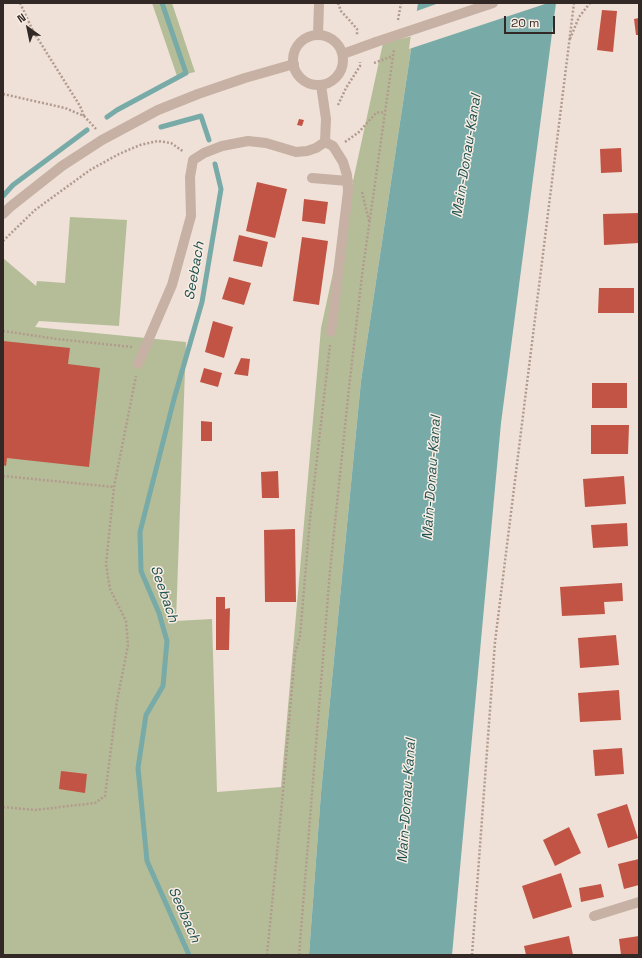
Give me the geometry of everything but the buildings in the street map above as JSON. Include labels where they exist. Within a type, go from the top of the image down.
[{"type":"street","points":[[318,35],[320,3]]},
{"type":"street","points":[[343,54],[493,3]]},
{"type":"street","points":[[318,35],[327,36],[340,46],[343,54],[344,61],[342,70],[338,76],[330,82],[321,85],[311,84],[302,79],[296,72],[294,64],[295,51],[299,43],[306,38],[318,35]]},
{"type":"street","points":[[3,214],[10,206],[62,166],[102,140],[158,110],[198,94],[245,78],[294,64]]},
{"type":"street","points":[[321,85],[329,144],[343,162],[348,175],[348,191],[331,332]]},
{"type":"street","points":[[138,364],[172,285],[191,216],[190,177],[193,160],[204,153],[222,146],[248,141],[266,143],[296,152],[307,151],[329,144]]},
{"type":"street","points":[[312,178],[348,181]]},
{"type":"street","points":[[594,916],[639,902]]},
{"type":"path","points":[[20,3],[33,31],[80,106],[84,116]]},
{"type":"path","points":[[326,119],[340,102],[346,88],[360,66],[357,48],[357,29],[341,11],[338,3]]},
{"type":"path","points":[[397,26],[401,3]]},
{"type":"path","points":[[472,955],[494,642],[574,3]]},
{"type":"path","points":[[568,43],[579,17],[590,3]]},
{"type":"path","points":[[299,955],[330,571],[349,388],[362,276],[394,49]]},
{"type":"path","points":[[374,63],[393,56]]},
{"type":"path","points":[[3,94],[65,108],[84,116],[94,125],[102,140]]},
{"type":"path","points":[[329,144],[342,144],[350,140],[360,132],[376,113],[385,113]]},
{"type":"path","points":[[3,241],[35,210],[90,170],[119,154],[140,145],[158,141],[171,143],[193,160]]},
{"type":"path","points":[[3,332],[145,348]]},
{"type":"path","points":[[267,955],[284,792],[295,653],[300,636],[310,519],[331,332]]},
{"type":"path","points":[[3,807],[35,810],[95,803],[105,796],[117,701],[128,645],[126,621],[110,589],[106,564],[114,487],[138,364]]},
{"type":"path","points":[[3,476],[114,487]]},
{"type":"green space","points":[[152,3],[172,3],[195,72],[177,76]]},
{"type":"green space","points":[[413,36],[361,381],[321,793],[309,955],[3,955],[3,258],[36,286],[37,281],[65,283],[70,217],[127,220],[119,326],[39,321],[35,327],[186,342],[176,621],[212,619],[217,792],[281,787],[321,328],[383,43]]},
{"type":"water","name":"Main-Donau-Kanal","points":[[418,3],[556,3],[501,423],[452,955],[309,955],[321,793],[361,381]]},
{"type":"pier","points":[[439,3],[548,3],[409,49],[414,12]]},
{"type":"waterway","points":[[107,117],[117,110],[186,73],[162,3]]},
{"type":"waterway","points":[[161,127],[201,116],[209,140]]},
{"type":"waterway","points":[[3,196],[13,185],[87,130]]},
{"type":"waterway","name":"Seebach","points":[[189,955],[147,861],[138,768],[146,715],[163,686],[167,641],[159,613],[141,571],[140,532],[174,399],[202,302],[221,189],[215,164]]}]
